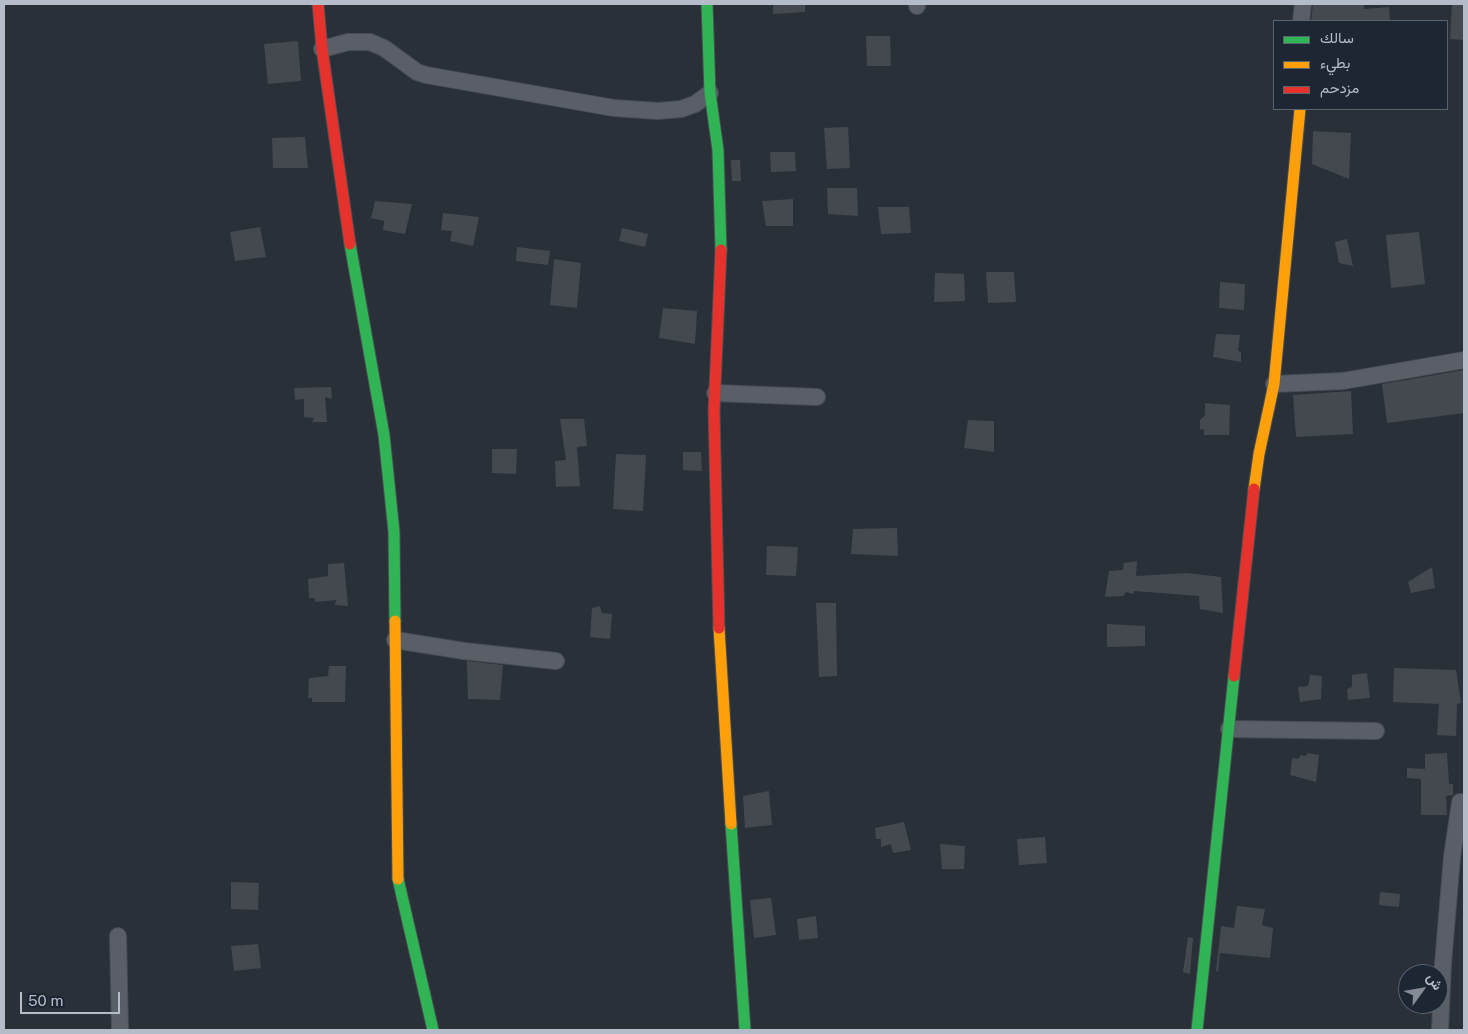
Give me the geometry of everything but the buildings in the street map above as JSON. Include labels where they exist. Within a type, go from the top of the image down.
[{"type":"street","points":[[318,4],[322,49],[351,250],[384,435],[394,532],[396,863],[405,920],[433,1030]]},
{"type":"street","points":[[707,4],[710,93],[718,150],[720,217],[715,393],[714,518],[716,590],[745,1030]]},
{"type":"street","points":[[1301,20],[1302,4]]},
{"type":"street","points":[[322,49],[348,42],[370,42],[384,48],[417,72],[426,75],[614,108],[658,111],[681,109],[695,104],[710,93]]},
{"type":"street","points":[[1197,1030],[1256,472],[1274,384],[1294,198],[1300,110]]},
{"type":"street","points":[[1274,384],[1343,381],[1464,360]]},
{"type":"street","points":[[715,393],[817,397]]},
{"type":"street","points":[[395,640],[464,651],[556,661]]},
{"type":"street","points":[[1229,729],[1376,731]]},
{"type":"street","points":[[1440,1030],[1450,884],[1460,802]]},
{"type":"street","points":[[118,936],[120,1030]]},
{"type":"traffic: fast","points":[[707,4],[710,93],[718,150],[721,250]]},
{"type":"traffic: fast","points":[[350,244],[384,435],[394,532],[395,621]]},
{"type":"traffic: fast","points":[[1197,1030],[1234,676]]},
{"type":"traffic: fast","points":[[731,824],[745,1030]]},
{"type":"traffic: fast","points":[[398,879],[433,1030]]},
{"type":"traffic: slow","points":[[1254,489],[1259,454],[1274,384],[1300,110]]},
{"type":"traffic: slow","points":[[395,621],[398,879]]},
{"type":"traffic: slow","points":[[719,628],[731,824]]},
{"type":"traffic: jam","points":[[318,4],[322,49],[350,244]]},
{"type":"traffic: jam","points":[[719,628],[714,411],[721,250]]},
{"type":"traffic: jam","points":[[1234,676],[1254,489]]}]
